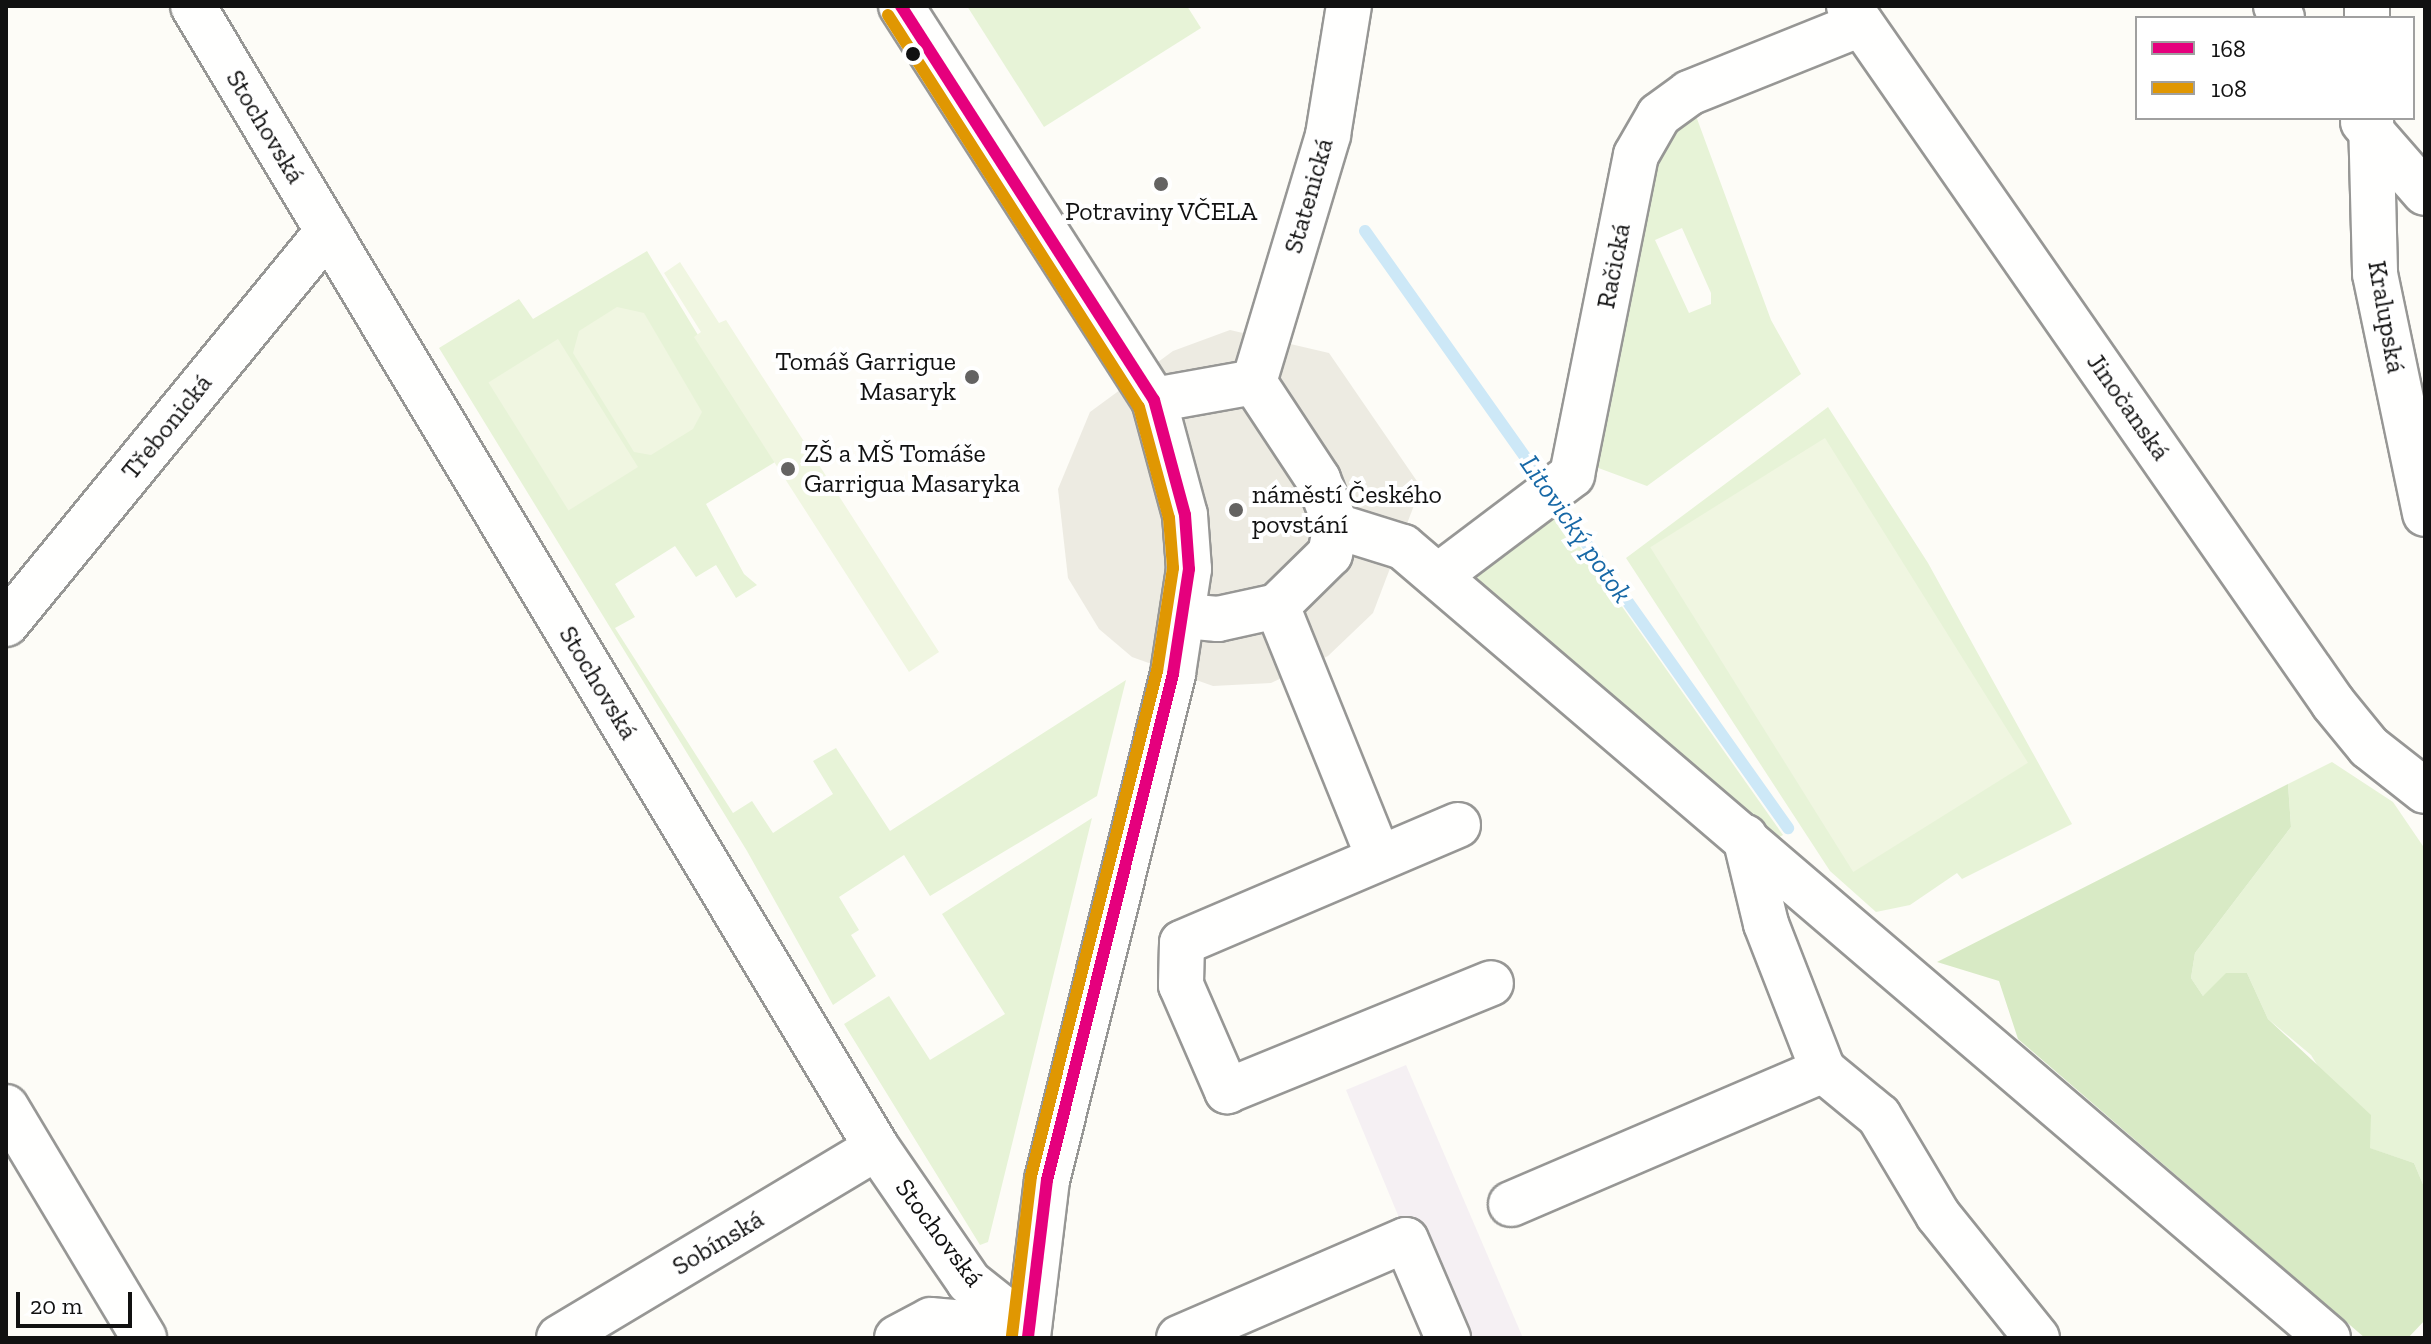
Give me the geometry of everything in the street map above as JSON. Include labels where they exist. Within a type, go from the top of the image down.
[{"type":"street","name":"Stochovská","points":[[193,6],[877,1148],[969,1282],[1028,1333]]},
{"type":"street","points":[[897,1338],[931,1320],[1028,1333],[1047,1180],[1184,616],[1185,515],[1154,400],[901,6]]},
{"type":"street","name":"Statenická","points":[[1254,382],[1328,135],[1349,6]]},
{"type":"street","name":"Račická","points":[[1438,576],[1534,508],[1572,475],[1636,155],[1659,115],[1689,93],[1855,15]]},
{"type":"street","name":"Jinočanská","points":[[1855,15],[2333,703],[2369,747],[2425,791]]},
{"type":"street","points":[[2367,122],[2425,193]]},
{"type":"street","name":"Kralupská","points":[[2367,122],[2375,274],[2425,514]]},
{"type":"street","name":"Třebonická","points":[[6,624],[328,231]]},
{"type":"street","points":[[1154,400],[1254,382],[1318,479],[1336,526],[1318,572],[1277,606],[1218,619],[1184,616]]},
{"type":"street","points":[[1336,526],[1385,535],[1438,576],[2328,1338]]},
{"type":"street","points":[[1277,606],[1379,858]]},
{"type":"street","points":[[1458,825],[1182,943],[1181,985],[1227,1091],[1491,983]]},
{"type":"street","points":[[1745,837],[1766,924],[1823,1070],[1879,1116],[1938,1215],[2037,1338]]},
{"type":"street","points":[[1511,1204],[1823,1070]]},
{"type":"street","points":[[6,1107],[144,1338]]},
{"type":"street","name":"Sobínská","points":[[559,1338],[877,1148]]},
{"type":"street","points":[[1179,1338],[1406,1240],[1448,1338]]},
{"type":"shaded area","name":"náměstí Českého povstání","points":[[1230,330],[1329,353],[1421,487],[1373,613],[1328,656],[1271,683],[1213,686],[1132,657],[1099,629],[1068,578],[1058,489],[1090,412],[1173,351]]},
{"type":"shaded area","points":[[1406,1065],[1523,1338],[1449,1338],[1346,1090]]},
{"type":"green space","points":[[967,6],[1187,6],[1201,28],[1044,127]]},
{"type":"green space","points":[[1692,105],[1771,320],[1801,374],[1647,486],[1593,466],[1655,143]],"holes":[[[1682,228],[1711,293],[1711,304],[1689,313],[1655,240]]]},
{"type":"green space","points":[[647,251],[775,462],[706,504],[744,574],[757,585],[736,598],[716,565],[696,577],[675,546],[615,584],[635,617],[615,628],[733,813],[752,801],[773,833],[833,794],[813,761],[836,748],[890,831],[1126,680],[1097,796],[930,896],[904,855],[839,897],[859,930],[851,935],[876,976],[833,1005],[747,851],[439,348],[519,299],[533,319]]},
{"type":"green space","points":[[680,262],[719,323],[726,320],[939,652],[909,672],[694,337],[701,332],[664,273]]},
{"type":"green space","points":[[617,307],[644,313],[702,412],[693,429],[651,455],[634,452],[573,353],[579,331]]},
{"type":"green space","points":[[558,339],[638,467],[568,511],[488,382]]},
{"type":"green space","points":[[1828,407],[1928,563],[2072,824],[1962,879],[1957,873],[1910,905],[1876,912],[1830,871],[1626,558]]},
{"type":"green space","points":[[1825,438],[2028,763],[1853,872],[1650,547]]},
{"type":"green space","points":[[1554,510],[1783,835],[1770,842],[1465,580]]},
{"type":"green space","points":[[2332,762],[2393,802],[2425,849],[2425,1189],[2414,1163],[2369,1148],[2311,1055],[2268,1019],[2247,973],[2203,996],[2191,978],[2195,953],[2291,827],[2288,784]]},
{"type":"green space","points":[[2288,784],[2291,827],[2195,953],[2191,978],[2203,996],[2226,973],[2247,973],[2268,1019],[2371,1115],[2370,1148],[2414,1163],[2425,1189],[2425,1320],[2408,1338],[2365,1338],[2018,1039],[1999,981],[1937,962]]},
{"type":"green space","points":[[1092,818],[988,1242],[980,1245],[844,1024],[889,996],[930,1060],[1005,1014],[942,914]]},
{"type":"waterway","name":"Litovický potok","points":[[1365,231],[1788,828]]},
{"type":"transit line","name":"168","points":[[901,6],[1154,400],[1185,515],[1189,569],[1173,674],[1047,1180],[1028,1338]]},
{"type":"transit line","name":"108","points":[[888,15],[1139,407],[1169,518],[1173,568],[1157,671],[1031,1176],[1012,1336]]},
{"type":"place","name":"Potraviny VČELA","points":[[1161,184]]},
{"type":"place","name":"Tomáš Garrigue Masaryk","points":[[972,377]]},
{"type":"place","name":"ZŠ a MŠ Tomáše Garrigua Masaryka","points":[[788,469]]},
{"type":"place","name":"náměstí Českého povstání","points":[[1236,510]]}]
